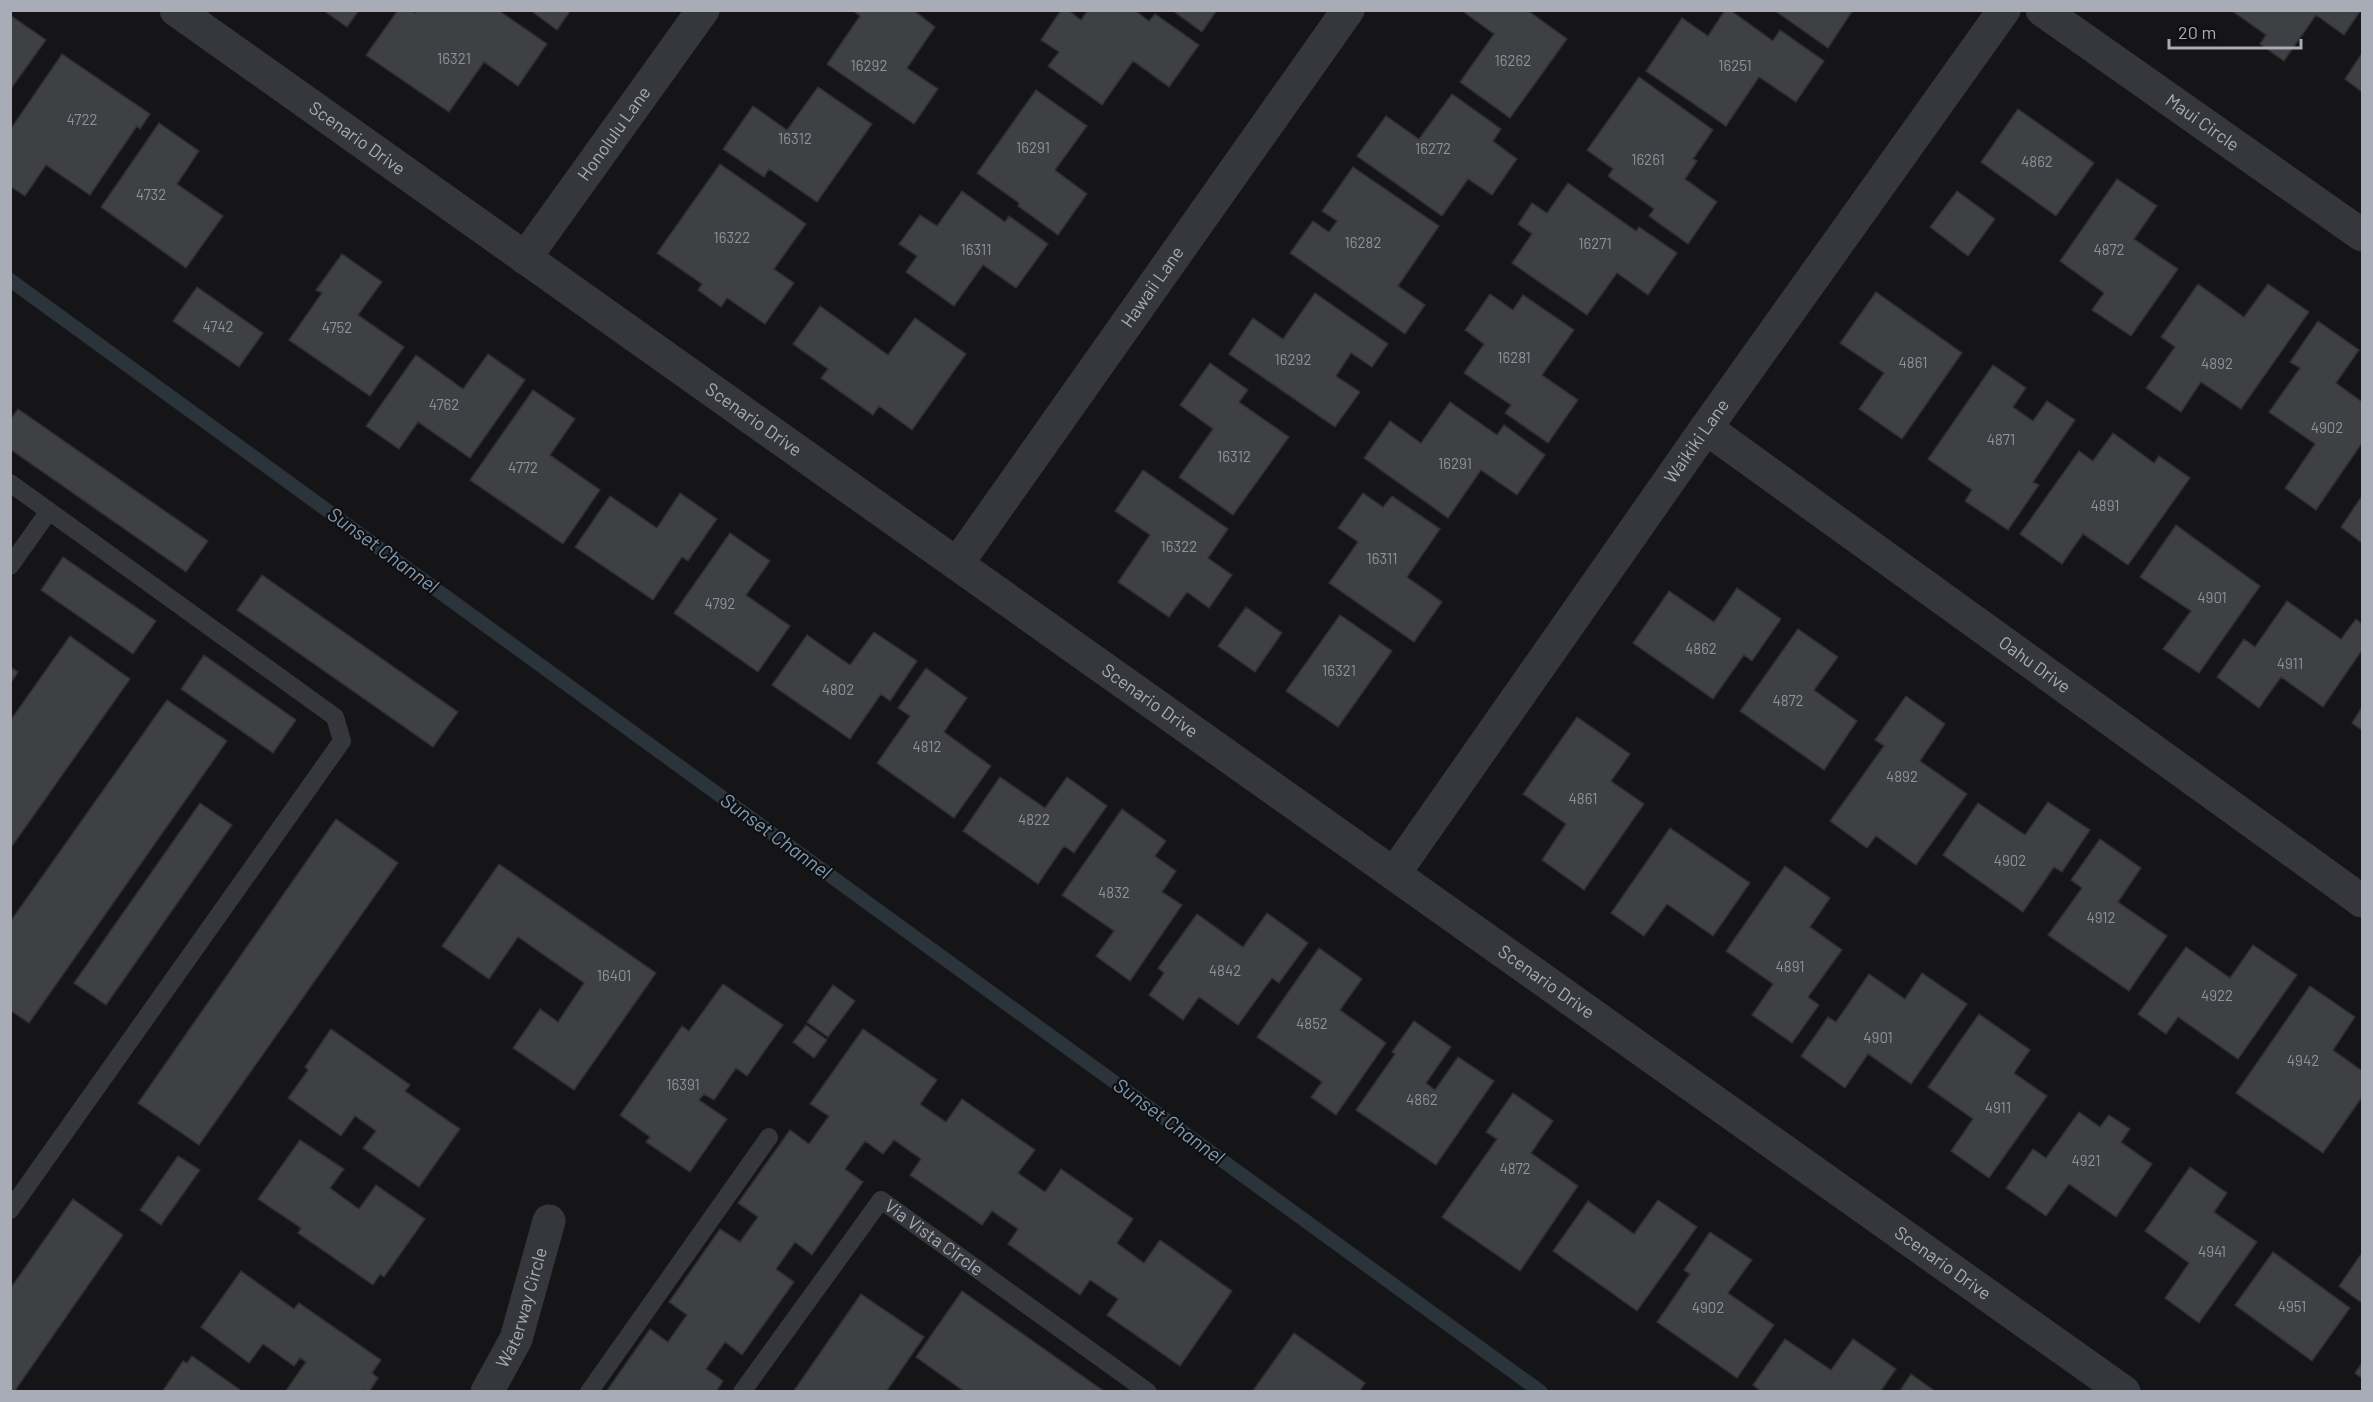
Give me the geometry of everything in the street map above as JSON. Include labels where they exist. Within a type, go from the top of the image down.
[{"type":"street","name":"Scenario Drive","points":[[176,10],[2124,1392]]},
{"type":"street","name":"Honolulu Lane","points":[[525,258],[703,10]]},
{"type":"street","name":"Hawaii Lane","points":[[957,564],[1348,10]]},
{"type":"street","name":"Waikiki Lane","points":[[1394,874],[1706,428],[2004,10]]},
{"type":"street","name":"Maui Circle","points":[[2042,10],[2362,235]]},
{"type":"street","name":"Oahu Drive","points":[[1706,428],[2362,901]]},
{"type":"street","name":"Waterway Circle","points":[[487,1392],[516,1340],[549,1221]]},
{"type":"lane","points":[[10,483],[335,717],[342,741],[10,1210]]},
{"type":"lane","points":[[10,566],[49,511]]},
{"type":"lane","points":[[589,1392],[769,1137]]},
{"type":"lane","name":"Via Vista Circle","points":[[742,1392],[881,1200],[1148,1392]]},
{"type":"building","points":[[323,10],[359,10],[347,27]]},
{"type":"building","points":[[398,10],[412,10],[415,13],[417,10],[498,10],[547,44],[518,86],[484,62],[449,112],[366,55]]},
{"type":"building","points":[[530,10],[571,10],[557,30]]},
{"type":"building","points":[[852,10],[913,10],[935,27],[907,68],[938,89],[914,124],[827,64],[860,16]]},
{"type":"building","points":[[1061,10],[1068,10],[1081,20],[1088,10],[1134,10],[1149,21],[1155,14],[1199,45],[1169,87],[1133,61],[1102,105],[1048,66],[1059,52],[1041,40]]},
{"type":"building","points":[[1172,10],[1217,10],[1202,32]]},
{"type":"building","points":[[1461,10],[1527,10],[1567,39],[1510,118],[1460,82],[1494,34]]},
{"type":"building","points":[[1725,10],[1730,10],[1773,41],[1780,30],[1824,61],[1796,102],[1759,77],[1726,126],[1646,71],[1682,18],[1708,36]]},
{"type":"building","points":[[1774,10],[1853,10],[1828,48]]},
{"type":"building","points":[[2231,10],[2361,10],[2344,35],[2316,15],[2284,61],[2260,44],[2266,35]]},
{"type":"building","points":[[10,15],[46,40],[10,90]]},
{"type":"building","points":[[2362,53],[2362,92],[2345,79]]},
{"type":"building","points":[[62,54],[150,114],[140,129],[137,126],[90,195],[46,165],[25,196],[10,186],[10,130]]},
{"type":"building","points":[[1639,77],[1713,130],[1693,159],[1697,161],[1685,179],[1717,202],[1688,244],[1649,216],[1654,209],[1608,176],[1613,169],[1587,150]]},
{"type":"building","points":[[818,87],[872,124],[817,202],[769,169],[764,177],[723,149],[753,106],[787,130]]},
{"type":"building","points":[[1036,90],[1087,126],[1055,170],[1087,194],[1058,235],[977,173]]},
{"type":"building","points":[[1452,94],[1501,129],[1493,141],[1517,159],[1492,195],[1468,179],[1442,216],[1357,156],[1386,116],[1419,139]]},
{"type":"building","points":[[2018,109],[2094,163],[2056,216],[1981,162]]},
{"type":"building","points":[[159,123],[199,151],[177,184],[223,216],[186,268],[101,207]]},
{"type":"building","points":[[720,164],[806,224],[774,269],[794,283],[765,324],[727,298],[721,307],[698,290],[702,284],[657,253]]},
{"type":"building","points":[[1353,167],[1439,226],[1398,286],[1425,305],[1405,334],[1290,253],[1313,221],[1329,232],[1337,221],[1322,211]]},
{"type":"building","points":[[2117,179],[2157,206],[2134,239],[2178,269],[2131,336],[2092,310],[2104,293],[2060,261]]},
{"type":"building","points":[[1568,183],[1636,231],[1639,227],[1677,253],[1648,295],[1617,273],[1587,315],[1512,263],[1532,234],[1518,224],[1532,203],[1547,213]]},
{"type":"building","points":[[962,191],[1005,222],[1009,216],[1048,244],[1016,288],[983,265],[954,306],[906,272],[917,256],[899,244],[920,215],[937,226]]},
{"type":"building","points":[[1957,191],[1995,219],[1968,256],[1930,227]]},
{"type":"building","points":[[342,254],[382,282],[358,315],[404,347],[370,396],[289,340],[322,293],[316,290]]},
{"type":"building","points":[[2198,284],[2244,317],[2268,284],[2309,312],[2241,409],[2201,382],[2181,412],[2146,388],[2175,347],[2161,337]]},
{"type":"building","points":[[197,287],[263,333],[239,367],[173,321]]},
{"type":"building","points":[[1876,292],[1962,353],[1902,439],[1859,409],[1884,373],[1840,343]]},
{"type":"building","points":[[1315,293],[1388,344],[1372,367],[1351,353],[1336,376],[1360,392],[1335,427],[1229,354],[1253,318],[1283,339]]},
{"type":"building","points":[[1490,294],[1513,310],[1523,295],[1574,330],[1542,375],[1578,400],[1548,443],[1505,413],[1511,405],[1464,373],[1484,344],[1465,330]]},
{"type":"building","points":[[820,306],[888,355],[915,318],[966,354],[912,430],[879,406],[873,415],[821,378],[828,369],[793,344]]},
{"type":"building","points":[[2318,321],[2359,350],[2336,383],[2362,402],[2362,443],[2316,510],[2285,488],[2315,444],[2269,412],[2300,368],[2290,362]]},
{"type":"building","points":[[488,354],[525,380],[470,458],[418,422],[399,449],[366,426],[416,355],[463,389]]},
{"type":"building","points":[[1210,363],[1248,390],[1239,402],[1289,437],[1233,515],[1179,477],[1213,429],[1180,405]]},
{"type":"building","points":[[1993,365],[2026,388],[2013,407],[2033,421],[2047,401],[2075,420],[2033,482],[2039,485],[2008,530],[1965,501],[1972,490],[1928,459]]},
{"type":"building","points":[[533,390],[575,419],[550,455],[600,490],[563,544],[470,480]]},
{"type":"building","points":[[1450,402],[1497,435],[1504,425],[1545,455],[1517,495],[1481,470],[1448,518],[1364,458],[1390,421],[1421,443]]},
{"type":"building","points":[[18,409],[208,541],[186,572],[10,449],[10,420]]},
{"type":"building","points":[[2113,433],[2154,463],[2159,456],[2190,478],[2128,565],[2083,534],[2062,564],[2020,534],[2079,451],[2093,461]]},
{"type":"building","points":[[1143,470],[1228,529],[1208,558],[1232,575],[1209,608],[1187,592],[1169,617],[1118,582],[1150,535],[1115,511]]},
{"type":"building","points":[[680,493],[717,519],[688,561],[682,557],[653,600],[575,547],[610,496],[657,528]]},
{"type":"building","points":[[1363,493],[1383,507],[1392,496],[1440,529],[1407,577],[1442,602],[1414,642],[1329,583],[1358,542],[1338,528]]},
{"type":"building","points":[[2362,496],[2362,543],[2341,527]]},
{"type":"building","points":[[2176,525],[2260,586],[2199,673],[2163,649],[2191,611],[2140,577]]},
{"type":"building","points":[[730,533],[770,561],[746,595],[790,626],[758,672],[674,613]]},
{"type":"building","points":[[63,557],[156,621],[133,654],[41,590]]},
{"type":"building","points":[[262,575],[458,712],[433,747],[237,610]]},
{"type":"building","points":[[1737,588],[1781,619],[1752,661],[1744,655],[1713,699],[1633,643],[1669,591],[1714,622]]},
{"type":"building","points":[[2287,601],[2341,639],[2356,619],[2362,624],[2362,650],[2323,707],[2281,677],[2259,708],[2217,677],[2244,639],[2255,647]]},
{"type":"building","points":[[1246,607],[1282,633],[1255,672],[1218,646]]},
{"type":"building","points":[[1340,615],[1392,651],[1338,727],[1286,691]]},
{"type":"building","points":[[1798,629],[1838,657],[1814,690],[1857,721],[1824,770],[1740,711]]},
{"type":"building","points":[[874,632],[917,661],[890,701],[881,694],[850,739],[772,685],[807,635],[850,665]]},
{"type":"building","points":[[70,636],[130,679],[10,849],[10,721]]},
{"type":"building","points":[[204,655],[296,720],[273,753],[181,689]]},
{"type":"building","points":[[10,667],[18,672],[10,684]]},
{"type":"building","points":[[926,668],[967,698],[944,732],[991,766],[954,818],[877,763],[910,716],[898,708]]},
{"type":"building","points":[[1906,696],[1945,724],[1920,761],[1967,794],[1916,865],[1876,836],[1867,848],[1830,821],[1884,746],[1875,740]]},
{"type":"building","points":[[167,700],[227,741],[29,1023],[10,1010],[10,922]]},
{"type":"building","points":[[2362,707],[2362,730],[2352,723]]},
{"type":"building","points":[[1577,717],[1630,754],[1611,781],[1644,804],[1584,890],[1542,860],[1566,824],[1523,794]]},
{"type":"building","points":[[1000,777],[1045,808],[1067,777],[1107,806],[1074,853],[1064,846],[1038,884],[963,831]]},
{"type":"building","points":[[2048,802],[2090,830],[2062,872],[2054,867],[2023,912],[1943,855],[1978,803],[2025,835]]},
{"type":"building","points":[[200,803],[232,825],[106,1005],[74,983]]},
{"type":"building","points":[[1122,809],[1166,841],[1155,856],[1176,871],[1162,892],[1182,905],[1130,981],[1096,956],[1114,931],[1062,895]]},
{"type":"building","points":[[336,819],[398,863],[199,1145],[138,1103]]},
{"type":"building","points":[[1670,828],[1750,883],[1713,936],[1667,904],[1644,936],[1611,913]]},
{"type":"building","points":[[2100,839],[2141,868],[2118,902],[2167,936],[2129,991],[2048,935],[2082,888],[2071,880]]},
{"type":"building","points":[[499,864],[656,973],[574,1090],[513,1048],[540,1009],[558,1022],[584,983],[518,937],[489,979],[442,946]]},
{"type":"building","points":[[1785,866],[1830,898],[1810,927],[1842,950],[1808,997],[1819,1005],[1792,1043],[1752,1015],[1773,984],[1726,951]]},
{"type":"building","points":[[1267,913],[1308,943],[1279,983],[1272,978],[1238,1025],[1199,997],[1183,1020],[1149,995],[1164,973],[1158,968],[1197,914],[1243,947]]},
{"type":"building","points":[[2253,945],[2297,975],[2238,1059],[2178,1017],[2166,1034],[2138,1014],[2186,947],[2230,978]]},
{"type":"building","points":[[1319,948],[1362,979],[1340,1010],[1386,1043],[1336,1115],[1311,1097],[1322,1082],[1257,1037]]},
{"type":"building","points":[[1922,973],[1967,1004],[1911,1084],[1868,1054],[1845,1088],[1801,1056],[1828,1017],[1836,1022],[1869,974],[1905,999]]},
{"type":"building","points":[[723,984],[783,1025],[747,1076],[736,1068],[714,1100],[704,1094],[699,1100],[727,1119],[690,1172],[646,1142],[650,1137],[620,1115],[682,1026],[689,1031]]},
{"type":"building","points":[[833,985],[855,1001],[828,1037],[807,1022]]},
{"type":"building","points":[[2310,986],[2355,1017],[2333,1050],[2362,1071],[2362,1097],[2323,1153],[2236,1093]]},
{"type":"building","points":[[1979,1014],[2030,1050],[2014,1073],[2047,1096],[1989,1178],[1951,1151],[1973,1119],[1928,1087]]},
{"type":"building","points":[[1414,1021],[1451,1047],[1426,1083],[1435,1090],[1458,1057],[1494,1081],[1436,1165],[1356,1110],[1395,1054],[1392,1052]]},
{"type":"building","points":[[806,1025],[827,1040],[814,1058],[793,1042]]},
{"type":"building","points":[[331,1029],[410,1085],[405,1091],[460,1129],[419,1187],[363,1148],[376,1131],[355,1116],[341,1136],[288,1098],[308,1070],[305,1067]]},
{"type":"building","points":[[863,1029],[937,1080],[920,1104],[946,1122],[962,1099],[1035,1150],[1018,1173],[1045,1192],[1061,1169],[1133,1219],[1117,1243],[1144,1263],[1160,1240],[1232,1291],[1180,1366],[1107,1315],[1118,1299],[1090,1280],[1080,1295],[1008,1244],[1018,1229],[992,1211],[982,1225],[910,1175],[921,1159],[894,1140],[883,1154],[865,1141],[845,1169],[863,1182],[812,1255],[795,1242],[776,1269],[794,1282],[742,1355],[725,1342],[706,1369],[723,1381],[716,1392],[606,1392],[650,1329],[668,1342],[687,1315],[669,1302],[720,1229],[740,1242],[758,1217],[738,1203],[790,1130],[809,1144],[829,1116],[810,1104]]},
{"type":"building","points":[[1513,1093],[1553,1121],[1531,1153],[1578,1186],[1520,1271],[1442,1217],[1497,1139],[1486,1132]]},
{"type":"building","points":[[2079,1112],[2100,1127],[2109,1115],[2130,1129],[2121,1142],[2152,1164],[2116,1217],[2069,1184],[2046,1216],[2006,1188],[2033,1149],[2046,1158]]},
{"type":"building","points":[[300,1140],[344,1169],[330,1188],[359,1209],[376,1185],[425,1219],[384,1277],[380,1274],[373,1285],[298,1233],[301,1228],[258,1199]]},
{"type":"building","points":[[178,1156],[200,1170],[161,1225],[140,1210]]},
{"type":"building","points":[[2190,1167],[2227,1193],[2214,1212],[2257,1242],[2199,1323],[2165,1298],[2189,1263],[2145,1231]]},
{"type":"building","points":[[73,1199],[123,1235],[14,1392],[10,1392],[10,1289]]},
{"type":"building","points":[[1658,1200],[1697,1227],[1637,1311],[1553,1251],[1588,1201],[1634,1234]]},
{"type":"building","points":[[1710,1232],[1752,1260],[1728,1293],[1774,1325],[1737,1378],[1657,1322],[1690,1274],[1684,1270]]},
{"type":"building","points":[[2273,1252],[2350,1308],[2312,1361],[2235,1305]]},
{"type":"building","points":[[2362,1253],[2362,1303],[2339,1286]]},
{"type":"building","points":[[241,1271],[294,1309],[299,1303],[381,1360],[372,1373],[378,1378],[369,1392],[364,1390],[363,1392],[285,1392],[306,1362],[300,1358],[294,1366],[263,1344],[249,1363],[201,1327]]},
{"type":"building","points":[[962,1291],[1105,1392],[965,1392],[916,1357]]},
{"type":"building","points":[[861,1294],[924,1337],[886,1392],[793,1392]]},
{"type":"building","points":[[1294,1333],[1365,1383],[1359,1392],[1252,1392]]},
{"type":"building","points":[[1785,1339],[1831,1370],[1853,1339],[1896,1369],[1880,1392],[1762,1392],[1753,1385]]},
{"type":"building","points":[[192,1356],[243,1392],[162,1392],[183,1361],[187,1363]]},
{"type":"building","points":[[2362,1363],[2362,1378],[2355,1373]]},
{"type":"building","points":[[1911,1374],[1936,1392],[1899,1392]]},
{"type":"waterway","name":"Sunset Channel","points":[[10,280],[1541,1392]]}]
